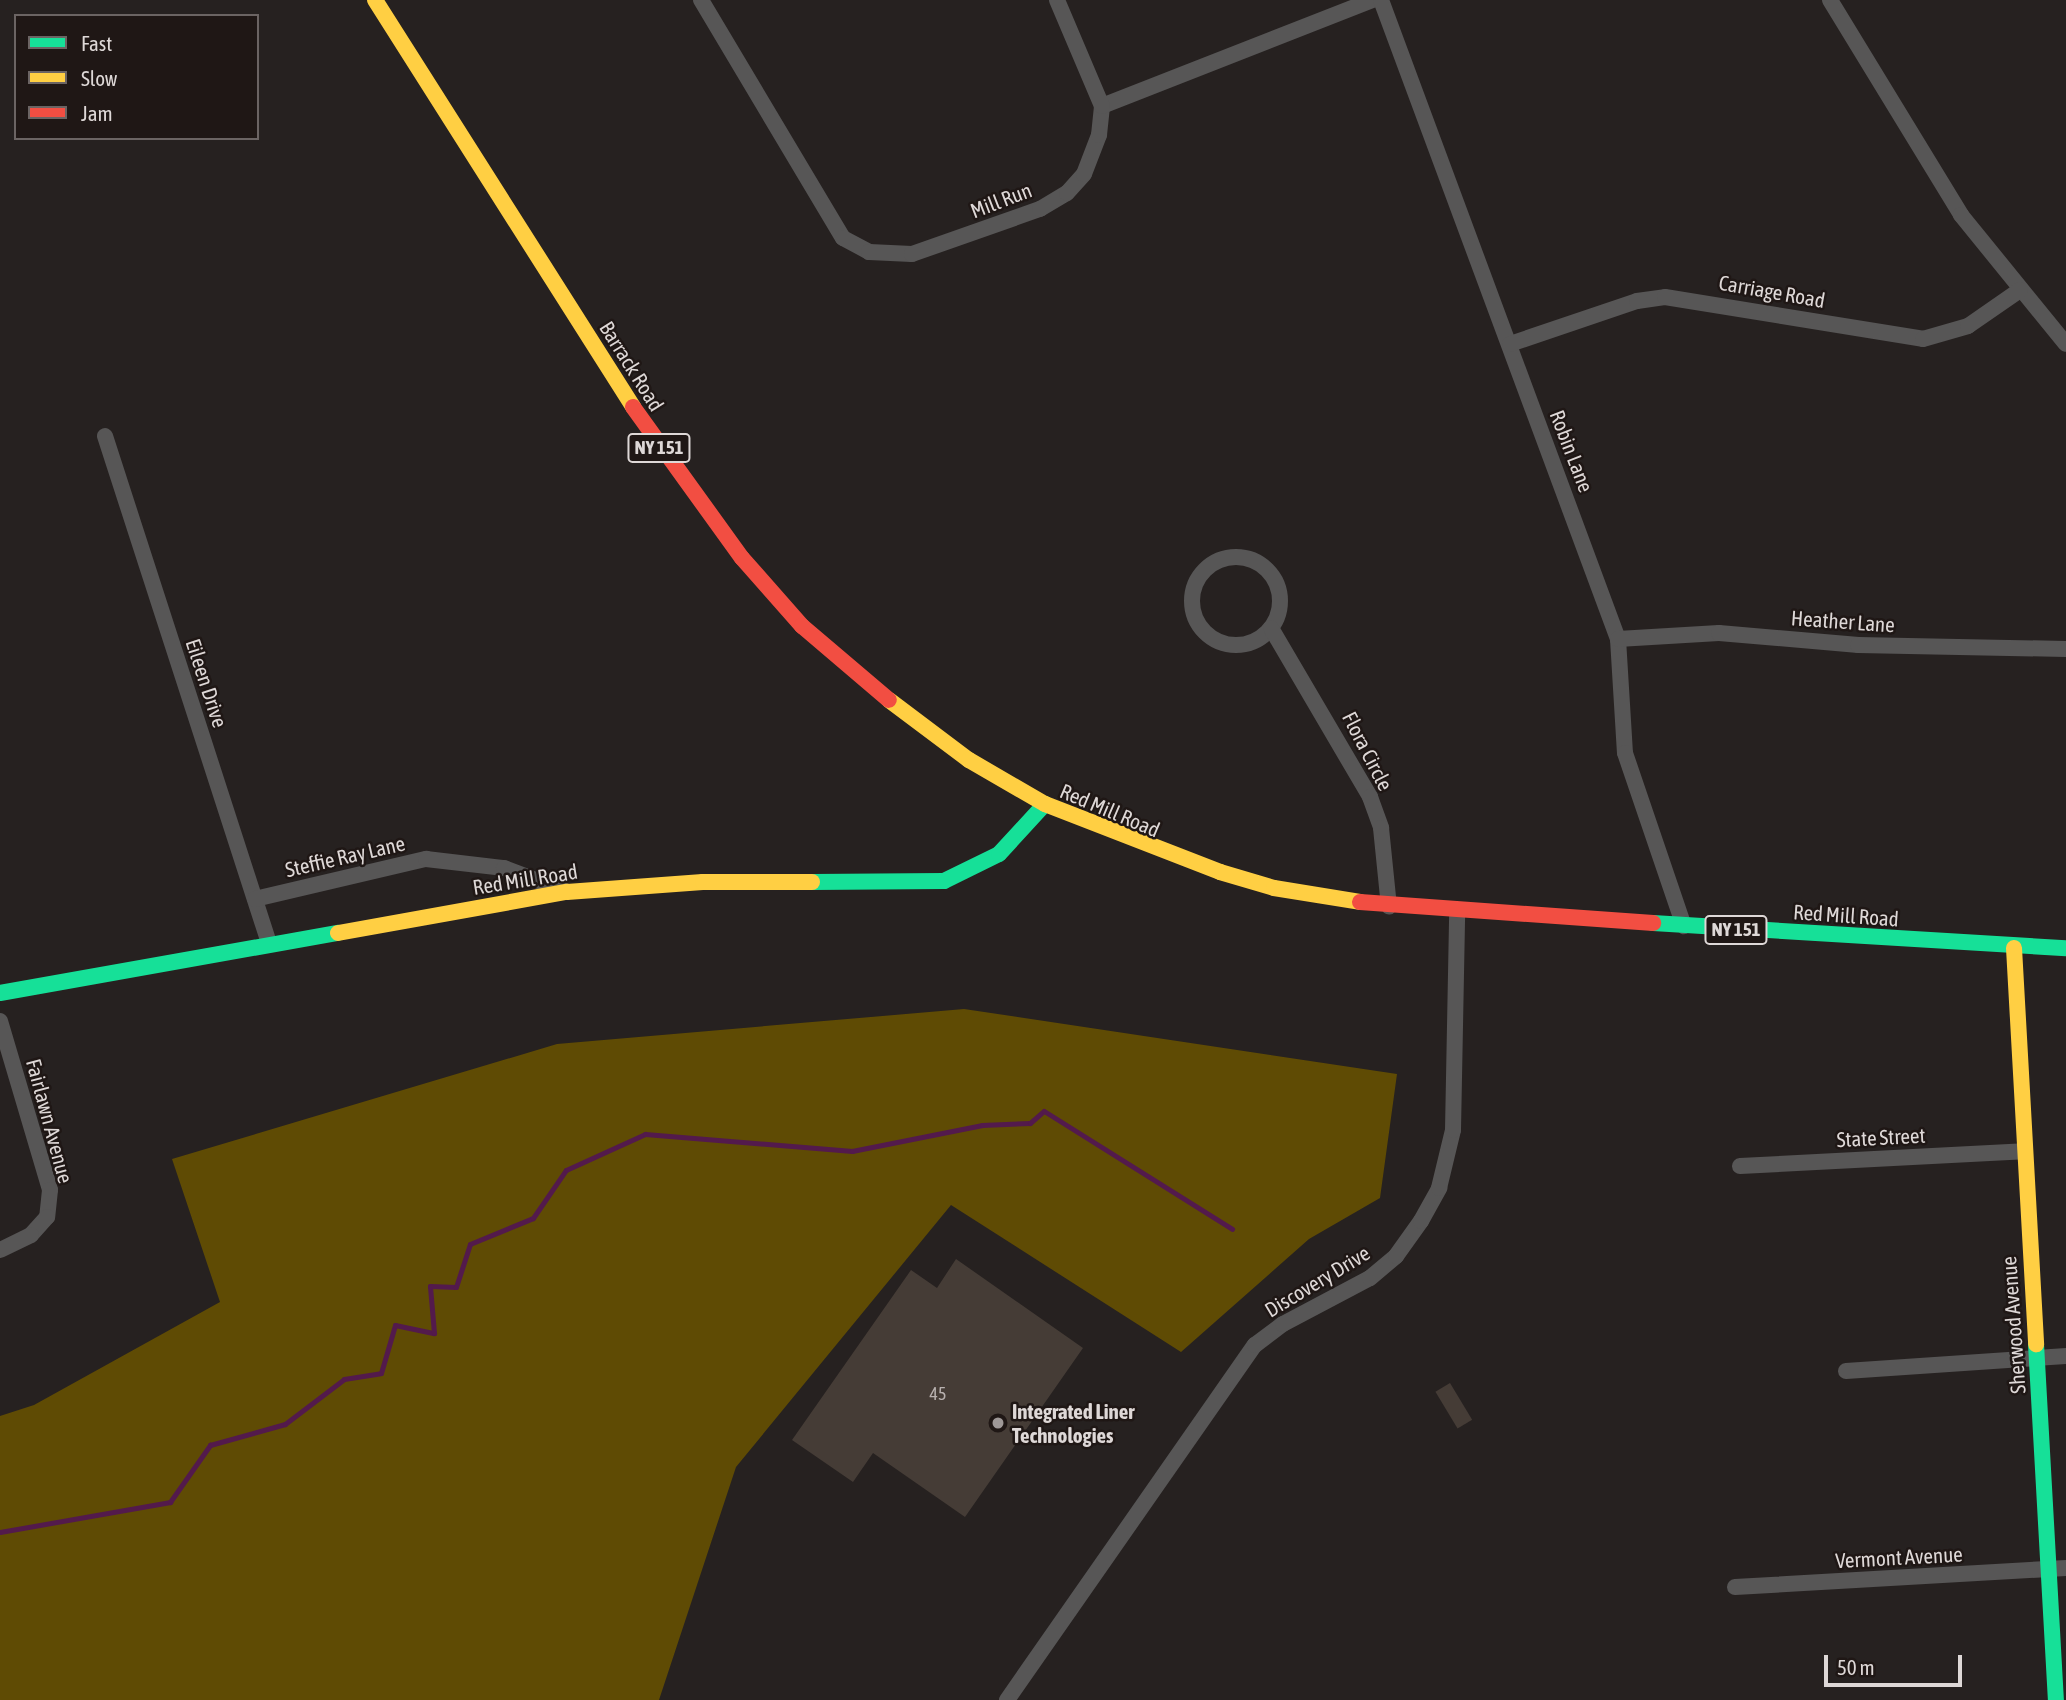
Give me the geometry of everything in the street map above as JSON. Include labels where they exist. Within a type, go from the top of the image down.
[{"type":"main road","name":"Barrack Road","points":[[375,0],[656,444],[742,558],[802,626],[868,685],[969,760],[1045,804]]},
{"type":"main road","name":"Red Mill Road","points":[[0,993],[567,892],[713,881],[944,881],[999,854],[1045,804],[1158,852],[1233,876],[1389,907],[1457,914],[2014,948],[2066,948]]},
{"type":"main road","name":"Sherwood Avenue","points":[[2014,948],[2035,1358],[2059,1568],[2056,1700]]},
{"type":"street","name":"Mill Run","points":[[701,0],[816,201],[843,238],[869,251],[912,254],[1040,209],[1067,193],[1083,174],[1099,135],[1102,106]]},
{"type":"street","points":[[1057,0],[1102,106],[1373,0]]},
{"type":"street","name":"Robin Lane","points":[[1381,0],[1618,639],[1625,753],[1684,926]]},
{"type":"street","points":[[1830,0],[1961,215],[2066,344]]},
{"type":"street","name":"Carriage Road","points":[[1510,344],[1637,301],[1665,296],[1923,339],[1968,326],[2020,290]]},
{"type":"street","name":"Eileen Drive","points":[[105,436],[270,943]]},
{"type":"street","points":[[1247,558],[1260,564],[1278,586],[1279,608],[1271,628],[1260,638],[1233,645],[1206,634],[1193,609],[1197,581],[1218,561],[1247,558]]},
{"type":"street","name":"Flora Circle","points":[[1271,628],[1370,797],[1381,828],[1389,907]]},
{"type":"street","name":"Heather Lane","points":[[1618,639],[1719,633],[1858,645],[2066,649]]},
{"type":"street","name":"Steffie Ray Lane","points":[[255,899],[426,859],[493,865],[567,892]]},
{"type":"street","name":"Discovery Drive","points":[[1007,1700],[1255,1345],[1283,1324],[1370,1278],[1396,1256],[1421,1222],[1439,1188],[1453,1130],[1457,914]]},
{"type":"street","name":"Fairlawn Avenue","points":[[0,1021],[50,1189],[47,1217],[31,1235],[0,1250]]},
{"type":"street","name":"State Street","points":[[1740,1166],[2024,1151]]},
{"type":"street","points":[[1846,1371],[2066,1356]]},
{"type":"street","name":"Vermont Avenue","points":[[1735,1587],[2059,1568]]},
{"type":"shaded area","points":[[964,1009],[1397,1074],[1380,1198],[1309,1239],[1181,1352],[951,1205],[736,1467],[659,1700],[0,1700],[0,1416],[34,1405],[220,1302],[172,1159],[557,1044]]},
{"type":"building","points":[[956,1259],[1083,1348],[965,1517],[873,1453],[853,1482],[792,1440],[911,1270],[937,1288]]},
{"type":"building","points":[[1450,1383],[1472,1420],[1458,1429],[1435,1392]]},
{"type":"waterway","points":[[0,1532],[170,1502],[210,1445],[285,1424],[344,1379],[381,1373],[395,1325],[434,1333],[430,1286],[456,1287],[470,1244],[533,1218],[566,1170],[645,1134],[852,1151],[982,1125],[1030,1123],[1044,1111],[1232,1229]]},
{"type":"traffic: fast","points":[[812,882],[944,881],[999,854],[1045,804]]},
{"type":"traffic: fast","points":[[1653,923],[2066,948]]},
{"type":"traffic: fast","points":[[0,993],[338,933]]},
{"type":"traffic: fast","points":[[2036,1344],[2056,1700]]},
{"type":"traffic: slow","points":[[375,0],[633,407]]},
{"type":"traffic: slow","points":[[889,700],[969,760],[1045,804],[1220,872],[1274,888],[1360,902]]},
{"type":"traffic: slow","points":[[338,933],[567,892],[703,882],[812,882]]},
{"type":"traffic: slow","points":[[2014,948],[2036,1344]]},
{"type":"traffic: jam","points":[[633,407],[742,558],[802,626],[889,700]]},
{"type":"traffic: jam","points":[[1360,902],[1653,923]]},
{"type":"place","name":"Integrated Liner Technologies","points":[[998,1423]]}]
